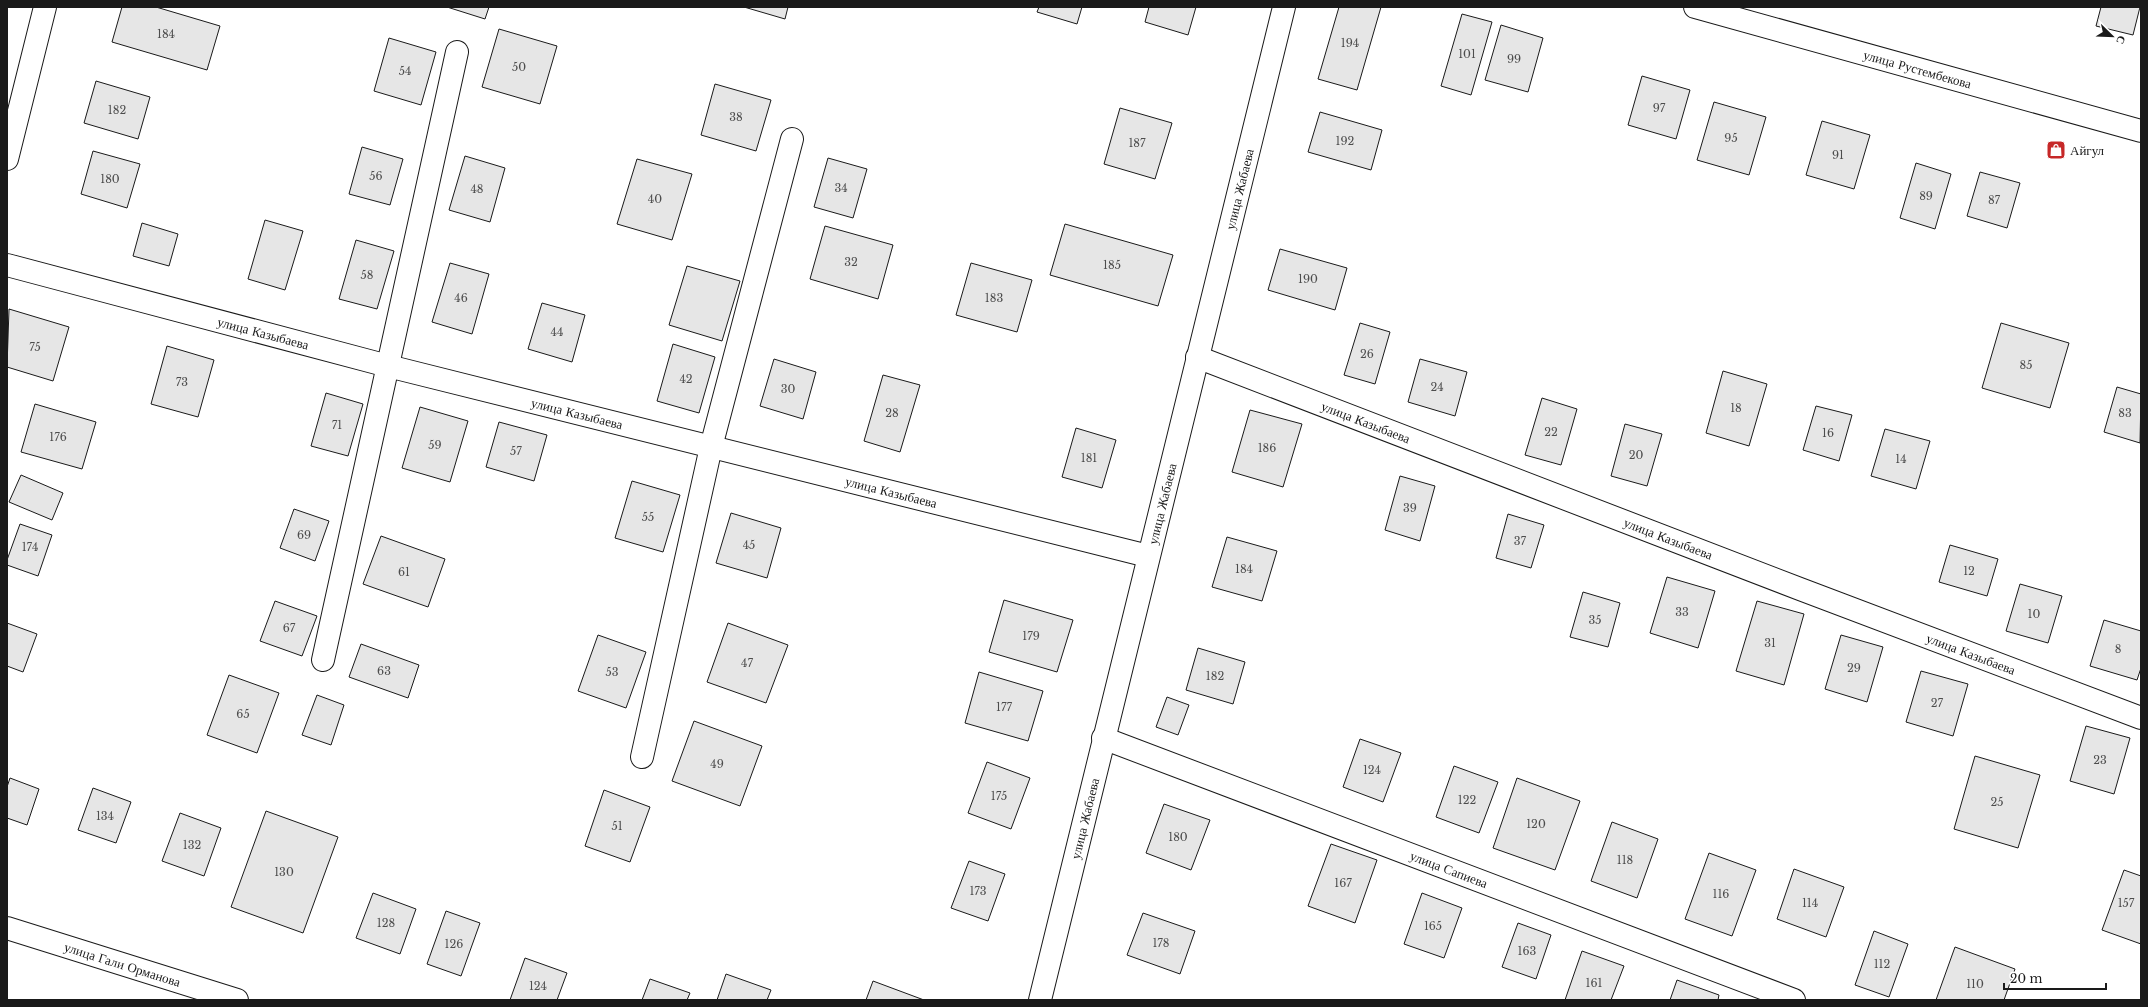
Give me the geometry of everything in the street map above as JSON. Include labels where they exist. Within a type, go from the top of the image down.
[{"type":"street","points":[[7,159],[45,7]]},
{"type":"street","name":"улица Жабаева","points":[[1040,1000],[1103,738],[1284,7]]},
{"type":"street","name":"улица Рустембекова","points":[[1695,7],[2141,131]]},
{"type":"street","points":[[323,660],[457,52]]},
{"type":"street","points":[[642,757],[711,447],[792,139]]},
{"type":"street","name":"улица Казыбаева","points":[[7,265],[388,366],[1148,556]]},
{"type":"street","name":"улица Казыбаева","points":[[1197,357],[1800,589],[2141,718]]},
{"type":"street","name":"улица Сапиева","points":[[1103,738],[1794,1000]]},
{"type":"street","name":"улица Гали Орманова","points":[[7,928],[237,1000]]},
{"type":"building","points":[[122,7],[156,7],[220,26],[207,70],[112,42]]},
{"type":"building","points":[[447,7],[489,7],[485,19]]},
{"type":"building","points":[[744,7],[788,7],[785,19]]},
{"type":"building","points":[[1039,7],[1082,7],[1077,24],[1037,12]]},
{"type":"building","points":[[1149,7],[1196,7],[1188,35],[1145,22]]},
{"type":"building","points":[[1339,7],[1381,7],[1357,90],[1318,79]]},
{"type":"building","points":[[2101,7],[2140,7],[2133,35],[2096,26]]},
{"type":"building","points":[[1462,14],[1492,22],[1471,95],[1441,86]]},
{"type":"building","points":[[1501,25],[1543,38],[1528,92],[1485,80]]},
{"type":"building","points":[[499,29],[557,46],[540,104],[482,87]]},
{"type":"building","points":[[389,38],[436,52],[421,105],[374,91]]},
{"type":"building","points":[[1642,76],[1690,90],[1676,139],[1628,125]]},
{"type":"building","points":[[96,81],[150,97],[138,139],[84,123]]},
{"type":"building","points":[[715,84],[771,100],[756,151],[701,135]]},
{"type":"building","points":[[1714,102],[1766,117],[1749,175],[1697,160]]},
{"type":"building","points":[[1120,108],[1172,123],[1155,179],[1104,164]]},
{"type":"building","points":[[1320,112],[1382,130],[1371,170],[1308,152]]},
{"type":"building","points":[[1822,121],[1870,135],[1854,189],[1806,175]]},
{"type":"building","points":[[362,147],[403,159],[390,205],[349,194]]},
{"type":"building","points":[[93,151],[140,164],[127,208],[81,194]]},
{"type":"building","points":[[465,156],[505,168],[490,222],[449,210]]},
{"type":"building","points":[[828,158],[867,169],[853,218],[814,207]]},
{"type":"building","points":[[637,159],[692,174],[672,240],[617,224]]},
{"type":"building","points":[[1916,163],[1951,174],[1935,229],[1900,218]]},
{"type":"building","points":[[1980,172],[2020,183],[2007,228],[1967,216]]},
{"type":"building","points":[[265,220],[303,231],[285,290],[248,279]]},
{"type":"building","points":[[142,223],[178,234],[169,266],[133,256]]},
{"type":"building","points":[[1065,224],[1173,255],[1158,306],[1050,275]]},
{"type":"building","points":[[825,226],[893,245],[878,299],[810,279]]},
{"type":"building","points":[[356,240],[394,251],[377,309],[339,299]]},
{"type":"building","points":[[1280,249],[1347,268],[1335,310],[1268,290]]},
{"type":"building","points":[[450,263],[489,274],[472,334],[432,322]]},
{"type":"building","points":[[971,263],[1032,280],[1017,332],[956,315]]},
{"type":"building","points":[[687,266],[740,281],[722,341],[669,325]]},
{"type":"building","points":[[542,303],[585,315],[572,362],[528,349]]},
{"type":"building","points":[[9,309],[69,327],[53,381],[7,367]]},
{"type":"building","points":[[1360,323],[1390,332],[1375,384],[1344,375]]},
{"type":"building","points":[[2001,323],[2069,343],[2050,408],[1982,388]]},
{"type":"building","points":[[673,344],[715,357],[699,413],[657,401]]},
{"type":"building","points":[[167,346],[214,360],[198,417],[151,404]]},
{"type":"building","points":[[774,359],[816,372],[803,419],[760,406]]},
{"type":"building","points":[[1420,359],[1467,372],[1455,416],[1408,402]]},
{"type":"building","points":[[1723,371],[1767,384],[1749,446],[1706,433]]},
{"type":"building","points":[[883,375],[920,385],[900,452],[864,441]]},
{"type":"building","points":[[2117,387],[2141,394],[2140,443],[2104,432]]},
{"type":"building","points":[[326,393],[363,404],[348,456],[311,446]]},
{"type":"building","points":[[1542,398],[1577,409],[1561,465],[1525,455]]},
{"type":"building","points":[[35,404],[96,422],[82,469],[21,452]]},
{"type":"building","points":[[1816,406],[1852,415],[1839,461],[1803,450]]},
{"type":"building","points":[[420,407],[468,421],[450,482],[402,468]]},
{"type":"building","points":[[1250,410],[1302,424],[1283,487],[1232,472]]},
{"type":"building","points":[[499,422],[547,435],[534,481],[486,467]]},
{"type":"building","points":[[1625,424],[1662,434],[1647,486],[1611,476]]},
{"type":"building","points":[[1076,428],[1116,440],[1102,488],[1062,477]]},
{"type":"building","points":[[1885,429],[1930,441],[1916,489],[1871,476]]},
{"type":"building","points":[[21,475],[63,493],[52,520],[9,502]]},
{"type":"building","points":[[1400,476],[1435,486],[1420,541],[1385,530]]},
{"type":"building","points":[[632,481],[680,495],[663,552],[615,538]]},
{"type":"building","points":[[294,509],[329,521],[315,561],[280,548]]},
{"type":"building","points":[[731,513],[781,528],[767,578],[716,563]]},
{"type":"building","points":[[1508,514],[1544,525],[1531,568],[1496,558]]},
{"type":"building","points":[[20,524],[52,535],[38,576],[7,565],[7,560]]},
{"type":"building","points":[[381,536],[445,559],[428,607],[363,584]]},
{"type":"building","points":[[1227,537],[1277,551],[1262,601],[1212,587]]},
{"type":"building","points":[[1950,545],[1998,559],[1987,596],[1939,582]]},
{"type":"building","points":[[1667,577],[1715,591],[1698,648],[1650,633]]},
{"type":"building","points":[[2020,584],[2062,596],[2048,643],[2006,631]]},
{"type":"building","points":[[1583,592],[1620,603],[1608,647],[1570,637]]},
{"type":"building","points":[[1004,600],[1073,620],[1057,672],[989,652]]},
{"type":"building","points":[[275,601],[317,616],[302,656],[260,641]]},
{"type":"building","points":[[1757,601],[1804,614],[1784,685],[1736,671]]},
{"type":"building","points":[[2104,620],[2141,631],[2141,668],[2137,680],[2090,666]]},
{"type":"building","points":[[7,623],[37,634],[23,672],[7,666]]},
{"type":"building","points":[[728,623],[788,645],[766,703],[707,682]]},
{"type":"building","points":[[598,635],[646,652],[626,708],[578,691]]},
{"type":"building","points":[[1841,635],[1883,647],[1867,702],[1825,689]]},
{"type":"building","points":[[361,644],[419,665],[408,698],[349,677]]},
{"type":"building","points":[[1198,648],[1245,662],[1233,704],[1186,690]]},
{"type":"building","points":[[1921,671],[1968,684],[1953,736],[1906,722]]},
{"type":"building","points":[[979,672],[1043,691],[1028,741],[965,723]]},
{"type":"building","points":[[229,675],[279,693],[257,753],[207,735]]},
{"type":"building","points":[[317,695],[344,705],[331,745],[302,735]]},
{"type":"building","points":[[1167,697],[1189,705],[1178,735],[1156,727]]},
{"type":"building","points":[[694,721],[762,746],[740,806],[672,781]]},
{"type":"building","points":[[2086,726],[2130,738],[2114,794],[2070,781]]},
{"type":"building","points":[[1360,739],[1401,753],[1383,802],[1343,787]]},
{"type":"building","points":[[1975,756],[2040,775],[2018,848],[1954,829]]},
{"type":"building","points":[[987,762],[1030,778],[1011,829],[968,813]]},
{"type":"building","points":[[1454,766],[1498,782],[1479,833],[1436,817]]},
{"type":"building","points":[[10,778],[39,789],[27,825],[7,818],[7,787]]},
{"type":"building","points":[[1517,778],[1580,801],[1555,870],[1493,848]]},
{"type":"building","points":[[93,788],[131,802],[116,843],[78,830]]},
{"type":"building","points":[[604,790],[650,807],[630,862],[585,846]]},
{"type":"building","points":[[1164,804],[1210,820],[1191,870],[1146,853]]},
{"type":"building","points":[[266,811],[338,837],[303,933],[231,907]]},
{"type":"building","points":[[180,813],[221,828],[204,876],[162,861]]},
{"type":"building","points":[[1612,822],[1658,839],[1637,898],[1591,881]]},
{"type":"building","points":[[1331,844],[1377,860],[1355,923],[1308,906]]},
{"type":"building","points":[[1709,853],[1756,870],[1732,936],[1685,919]]},
{"type":"building","points":[[969,861],[1005,874],[988,921],[951,908]]},
{"type":"building","points":[[1794,869],[1844,887],[1826,937],[1777,919]]},
{"type":"building","points":[[2124,870],[2141,876],[2141,944],[2102,930]]},
{"type":"building","points":[[373,893],[416,909],[400,954],[356,938]]},
{"type":"building","points":[[1422,893],[1462,908],[1444,958],[1404,944]]},
{"type":"building","points":[[446,911],[480,923],[461,976],[427,964]]},
{"type":"building","points":[[1143,913],[1195,931],[1180,974],[1127,955]]},
{"type":"building","points":[[1518,923],[1551,935],[1536,979],[1502,967]]},
{"type":"building","points":[[1874,931],[1908,944],[1889,997],[1855,985]]},
{"type":"building","points":[[1955,947],[2015,969],[2004,1000],[1936,1000]]},
{"type":"building","points":[[1582,951],[1624,966],[1611,1000],[1565,1000]]},
{"type":"building","points":[[525,958],[567,973],[557,1000],[510,1000]]},
{"type":"building","points":[[726,974],[771,990],[767,1000],[717,1000]]},
{"type":"building","points":[[650,979],[690,993],[687,1000],[642,1000]]},
{"type":"building","points":[[1677,980],[1719,995],[1718,1000],[1670,1000]]},
{"type":"building","points":[[873,981],[924,1000],[866,1000]]},
{"type":"place","name":"Айгул","points":[[2056,150]]}]
